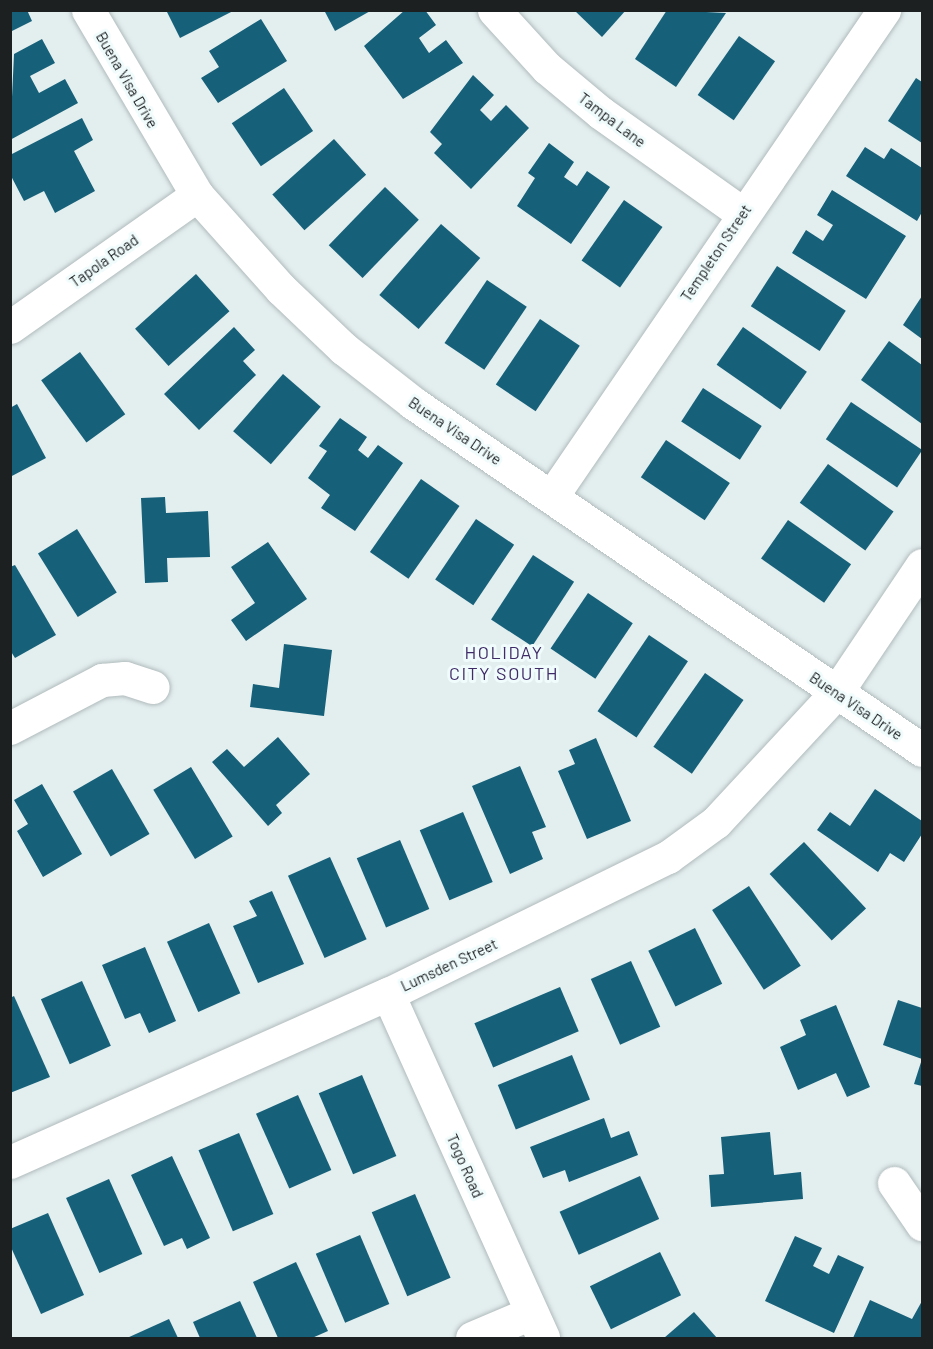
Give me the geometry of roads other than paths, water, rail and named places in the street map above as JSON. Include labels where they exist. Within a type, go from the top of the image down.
[{"type":"street","name":"Buena Visa Drive","points":[[88,10],[197,195],[289,297],[361,364],[922,750]]},
{"type":"street","name":"Tampa Lane","points":[[494,10],[548,68],[601,113],[743,214]]},
{"type":"street","name":"Templeton Street","points":[[552,496],[884,10]]},
{"type":"street","name":"Tapola Road","points":[[10,327],[197,195]]},
{"type":"street","name":"Lumsden Street","points":[[10,1162],[388,994],[668,857],[716,822],[836,693],[922,565]]},
{"type":"street","points":[[10,728],[102,680],[124,678],[153,687]]},
{"type":"street","name":"Togo Road","points":[[388,994],[537,1326]]},
{"type":"street","points":[[894,1183],[922,1224]]},
{"type":"street","points":[[472,1338],[537,1326]]},
{"type":"district","name":"HOLIDAY CITY SOUTH","points":[[504,663]]}]
